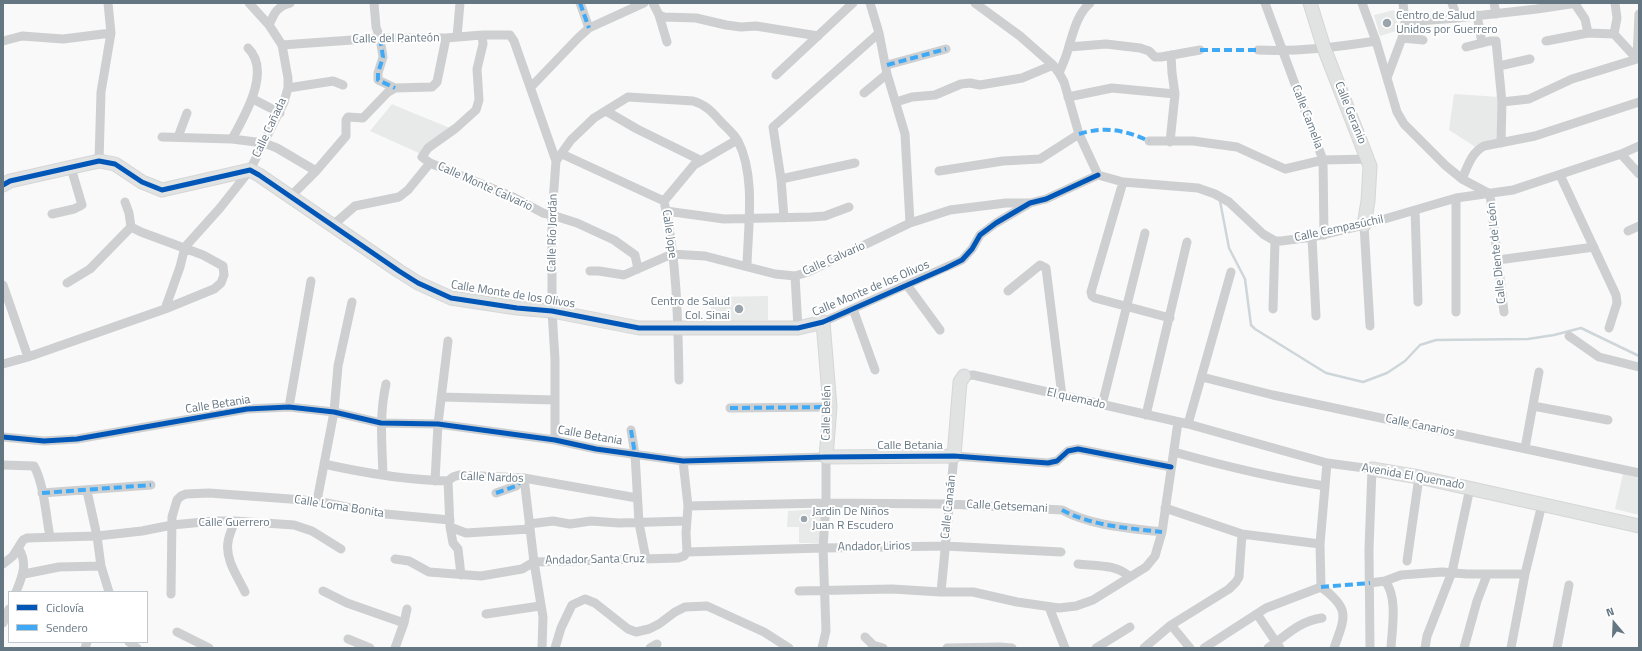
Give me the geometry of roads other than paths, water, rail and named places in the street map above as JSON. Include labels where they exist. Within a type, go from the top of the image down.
[{"type":"street","points":[[99,161],[101,92],[111,33],[108,3]]},
{"type":"street","name":"Calle Cañada","points":[[165,309],[180,267],[185,247],[220,208],[250,170],[280,113],[288,88],[288,78],[282,45],[269,25],[248,3]]},
{"type":"street","points":[[269,25],[274,13],[280,7],[290,3]]},
{"type":"street","points":[[374,3],[376,27],[380,38],[383,57],[378,73],[378,80],[395,88]]},
{"type":"street","points":[[458,37],[460,3]]},
{"type":"street","points":[[580,3],[589,28]]},
{"type":"street","points":[[531,87],[589,28],[644,3]]},
{"type":"street","points":[[653,3],[659,15],[667,42]]},
{"type":"street","points":[[776,75],[853,3]]},
{"type":"street","points":[[870,3],[880,33],[887,70],[905,134],[910,223]]},
{"type":"street","points":[[975,3],[1020,36],[1053,65],[1059,73],[1064,82],[1079,134],[1098,175],[1123,182],[1198,188],[1215,194],[1228,202],[1262,234],[1276,240],[1273,309]]},
{"type":"street","points":[[1059,73],[1080,14],[1090,3]]},
{"type":"street","name":"Calle Camelia","points":[[1265,3],[1323,160],[1324,234]]},
{"type":"street","name":"Calle Geranio","points":[[1310,3],[1324,48],[1368,159],[1370,174],[1364,225]]},
{"type":"street","name":"Calle Diente de León","points":[[1362,3],[1376,41],[1397,112],[1404,124],[1445,166],[1462,179],[1490,194],[1504,312]]},
{"type":"street","points":[[1387,78],[1402,38],[1405,22],[1403,3]]},
{"type":"street","points":[[1452,3],[1457,18]]},
{"type":"street","points":[[1494,3],[1496,14]]},
{"type":"street","points":[[1614,34],[1617,18],[1615,3]]},
{"type":"street","points":[[1405,22],[1496,14],[1537,6],[1576,4],[1585,19],[1588,33]]},
{"type":"street","points":[[1637,59],[1639,14]]},
{"type":"street","points":[[659,15],[664,17],[696,18],[726,25],[741,27],[756,26],[818,36]]},
{"type":"street","points":[[1477,15],[1482,43]]},
{"type":"street","points":[[3,41],[22,36],[63,39],[111,33]]},
{"type":"street","points":[[784,218],[781,179],[773,127],[880,33]]},
{"type":"street","points":[[1546,41],[1588,33],[1614,34],[1637,59]]},
{"type":"street","points":[[333,225],[355,206],[362,203],[390,200],[399,197],[408,190],[430,163],[422,157],[428,148],[456,128],[476,110],[479,100],[477,69],[483,44],[482,35]]},
{"type":"street","name":"Calle del Panteón","points":[[282,45],[380,38],[446,38],[482,35],[510,35]]},
{"type":"street","name":"Calle Río Jordán","points":[[510,35],[514,41],[559,158],[552,215],[552,311],[555,359],[555,440]]},
{"type":"street","points":[[291,196],[316,171],[346,136],[347,118],[351,116],[359,119],[363,118],[388,92],[395,88],[432,87],[435,85],[437,82],[446,38]]},
{"type":"street","points":[[1402,38],[1423,40]]},
{"type":"street","points":[[1258,50],[1282,52],[1376,41]]},
{"type":"street","points":[[1466,47],[1496,41],[1502,102],[1501,144]]},
{"type":"street","points":[[1069,47],[1106,44],[1140,48],[1149,51],[1155,57],[1200,50]]},
{"type":"street","points":[[232,139],[253,100],[257,64],[254,53],[248,48]]},
{"type":"street","points":[[864,93],[887,70],[946,49]]},
{"type":"street","points":[[1170,142],[1175,94],[1171,55]]},
{"type":"street","points":[[1499,66],[1530,59]]},
{"type":"street","points":[[1502,102],[1529,99],[1572,80],[1637,59]]},
{"type":"street","points":[[896,102],[912,97],[935,96],[961,84],[970,83],[980,85],[1022,78],[1053,65]]},
{"type":"street","points":[[288,88],[332,81],[340,83],[343,86]]},
{"type":"street","points":[[1068,97],[1112,88],[1175,94]]},
{"type":"street","points":[[559,158],[571,140],[594,118],[628,97],[636,96],[693,101],[708,107],[737,140],[745,160],[749,190],[747,265]]},
{"type":"street","points":[[253,100],[280,113]]},
{"type":"street","points":[[1462,179],[1472,156],[1477,150],[1484,146],[1501,144],[1535,136],[1639,102]]},
{"type":"street","points":[[606,111],[637,129],[700,160]]},
{"type":"street","points":[[178,137],[187,113]]},
{"type":"street","points":[[939,171],[1003,161],[1040,159],[1079,134]]},
{"type":"street","points":[[162,137],[232,139],[264,143],[277,148],[316,171]]},
{"type":"street","points":[[664,201],[694,165],[700,160],[737,140]]},
{"type":"street","points":[[1150,141],[1193,141],[1237,147],[1285,169],[1323,160],[1368,159]]},
{"type":"street","name":"Calle Cempasúchil","points":[[1276,240],[1312,237],[1364,225],[1456,198],[1513,190],[1621,154],[1639,146]]},
{"type":"street","points":[[1621,154],[1639,174]]},
{"type":"street","name":"Calle Jope","points":[[559,158],[664,201],[672,254],[678,327],[679,380]]},
{"type":"street","points":[[3,185],[10,181],[99,161],[115,164],[142,182],[162,190],[250,170]]},
{"type":"street","name":"Calle Monte Calvario","points":[[430,163],[513,197],[543,213],[577,223],[614,240],[634,255],[638,269]]},
{"type":"street","points":[[781,179],[855,163]]},
{"type":"street","points":[[52,214],[74,210],[82,205],[71,168]]},
{"type":"street","name":"Calle Monte de los Olivos","points":[[250,170],[291,196],[418,283],[451,298],[517,308],[552,311],[639,328],[798,328],[823,322],[962,260],[972,249],[980,234],[996,223],[1030,203],[1046,199],[1098,175]]},
{"type":"street","points":[[1560,175],[1616,295],[1616,303],[1609,328]]},
{"type":"street","points":[[1123,182],[1091,292],[1092,296],[1170,318]]},
{"type":"street","points":[[1456,198],[1456,312]]},
{"type":"street","points":[[125,202],[129,212],[131,227]]},
{"type":"street","name":"Calle Calvario","points":[[590,271],[599,270],[624,276],[672,254],[705,256],[747,265],[775,274],[795,276],[808,272],[910,223],[950,210],[1006,203],[1030,203]]},
{"type":"street","points":[[666,212],[724,219],[784,218],[825,216],[849,207]]},
{"type":"street","points":[[1415,210],[1418,302]]},
{"type":"street","points":[[1364,225],[1370,326]]},
{"type":"street","points":[[1628,230],[1639,226]]},
{"type":"street","points":[[3,364],[28,357],[165,309],[214,289],[221,283],[224,275],[223,266],[185,247],[147,235],[131,227]]},
{"type":"street","points":[[67,283],[90,269],[131,227]]},
{"type":"street","points":[[1102,405],[1145,233]]},
{"type":"street","points":[[1312,237],[1316,316]]},
{"type":"street","points":[[1146,415],[1187,242]]},
{"type":"street","points":[[1498,260],[1594,246]]},
{"type":"street","points":[[1008,291],[1040,265],[1046,268],[1062,396]]},
{"type":"street","points":[[1188,424],[1231,272]]},
{"type":"street","points":[[795,276],[798,328]]},
{"type":"street","points":[[289,407],[311,281]]},
{"type":"street","points":[[3,284],[28,357]]},
{"type":"street","points":[[907,285],[940,330]]},
{"type":"street","points":[[317,501],[334,412],[338,366],[352,302]]},
{"type":"street","points":[[853,309],[875,370]]},
{"type":"street","name":"Calle Belén","points":[[822,648],[826,631],[823,548],[826,503],[826,457],[830,407],[823,322]]},
{"type":"street","points":[[1569,336],[1599,357],[1639,367]]},
{"type":"street","points":[[435,481],[440,397],[448,341]]},
{"type":"street","points":[[1525,448],[1539,372]]},
{"type":"street","name":"El quemado","points":[[964,376],[973,375],[1188,424]]},
{"type":"street","name":"Calle Canaán","points":[[941,592],[960,382],[964,376]]},
{"type":"street","name":"Calle Canarios","points":[[1202,377],[1273,395],[1639,473]]},
{"type":"street","points":[[383,475],[381,422],[382,403],[386,384]]},
{"type":"street","points":[[440,397],[555,400]]},
{"type":"street","points":[[1533,406],[1608,420]]},
{"type":"street","name":"Calle Betania","points":[[3,437],[44,441],[77,439],[247,409],[289,407],[334,412],[381,422],[438,424],[555,440],[596,449],[683,461],[826,457],[954,456],[1048,463],[1057,461],[1068,451],[1078,449],[1171,467]]},
{"type":"street","points":[[730,408],[830,407]]},
{"type":"street","points":[[799,591],[892,589],[973,592],[1017,602],[1049,607],[1076,606],[1093,600],[1146,567],[1155,556],[1162,532],[1178,422]]},
{"type":"street","name":"Avenida El Quemado","points":[[1188,424],[1327,463],[1419,477],[1639,526]]},
{"type":"street","points":[[631,430],[639,523],[646,559]]},
{"type":"street","points":[[1174,452],[1264,475],[1325,486]]},
{"type":"street","points":[[683,461],[688,506],[686,521],[686,554]]},
{"type":"street","points":[[1327,463],[1320,544],[1321,587],[1340,603],[1344,613],[1344,622],[1334,648]]},
{"type":"street","name":"Calle Nardos","points":[[324,464],[383,475],[448,482],[453,476],[459,475],[524,478],[637,498]]},
{"type":"street","points":[[3,465],[34,466],[37,471],[42,493],[50,537]]},
{"type":"street","points":[[1370,648],[1370,511],[1372,470]]},
{"type":"street","points":[[1407,561],[1419,477]]},
{"type":"street","points":[[496,493],[516,486],[524,478]]},
{"type":"street","points":[[524,478],[529,526],[540,592],[540,606],[543,617],[542,648]]},
{"type":"street","points":[[448,482],[452,543],[458,549],[461,575]]},
{"type":"street","points":[[42,493],[87,491],[150,485]]},
{"type":"street","points":[[1425,648],[1427,636],[1452,572],[1470,488]]},
{"type":"street","points":[[87,491],[97,536],[101,566],[109,591]]},
{"type":"street","name":"Calle Loma Bonita","points":[[172,525],[172,517],[177,500],[181,496],[186,494],[209,492],[317,501],[375,513],[450,524],[466,533],[529,526],[553,521],[570,524],[591,521],[639,523],[686,521]]},
{"type":"street","name":"Calle Getsemani","points":[[688,506],[826,503],[949,504],[1062,510],[1102,524],[1162,532]]},
{"type":"street","points":[[1511,648],[1542,504]]},
{"type":"street","points":[[1165,508],[1242,534],[1320,544]]},
{"type":"street","name":"Calle Guerrero","points":[[18,549],[23,540],[50,537],[97,536],[142,531],[172,525],[214,521],[294,525],[312,531],[341,549]]},
{"type":"street","points":[[235,521],[228,542],[228,553],[230,561],[245,592]]},
{"type":"street","points":[[171,594],[173,579],[172,525]]},
{"type":"street","points":[[1144,648],[1171,625],[1229,589],[1236,582],[1238,577],[1242,534]]},
{"type":"street","name":"Andador Lirios","points":[[686,554],[823,548],[945,546],[1061,552]]},
{"type":"street","points":[[3,564],[13,556],[18,549],[23,557],[24,574],[16,591]]},
{"type":"street","name":"Andador Santa Cruz","points":[[395,559],[409,561],[429,572],[481,576],[522,569],[534,562],[678,558],[686,554]]},
{"type":"street","points":[[1078,564],[1116,568],[1124,571],[1130,577]]},
{"type":"street","points":[[24,574],[59,567],[101,566]]},
{"type":"street","points":[[1370,583],[1385,582],[1401,575],[1442,572],[1488,575],[1526,574]]},
{"type":"street","points":[[1464,648],[1477,601],[1488,575]]},
{"type":"street","points":[[1385,582],[1391,592],[1393,602],[1391,648]]},
{"type":"street","points":[[1557,648],[1569,585]]},
{"type":"street","points":[[1204,648],[1266,608],[1321,587]]},
{"type":"street","points":[[322,591],[347,603],[404,623]]},
{"type":"street","points":[[555,648],[561,628],[572,605],[585,599],[594,602],[628,628],[636,632],[659,624],[675,612],[686,607],[707,606],[764,632],[789,648]]},
{"type":"street","points":[[486,614],[540,606]]},
{"type":"street","points":[[1049,607],[1065,648]]},
{"type":"street","points":[[395,648],[404,623],[407,609]]},
{"type":"street","points":[[3,623],[8,611]]},
{"type":"street","points":[[1257,614],[1278,645]]},
{"type":"street","points":[[1268,648],[1278,645],[1291,630],[1305,622],[1322,618]]},
{"type":"street","points":[[1171,625],[1190,648]]},
{"type":"street","points":[[1096,648],[1130,627]]},
{"type":"street","points":[[177,632],[209,648]]},
{"type":"street","points":[[865,637],[873,644],[883,648]]},
{"type":"street","points":[[348,639],[370,648]]},
{"type":"street","points":[[947,648],[1012,648]]},
{"type":"waterway","points":[[1220,201],[1229,248],[1245,279],[1251,325],[1255,329],[1326,373],[1363,382],[1387,373],[1405,361],[1420,345],[1436,340],[1528,339],[1554,335],[1581,328],[1639,356]]},
{"type":"place","name":"Centro de Salud Unidos por Guerrero","points":[[1387,23]]},
{"type":"place","name":"Centro de Salud Col. Sinai","points":[[739,309]]},
{"type":"place","name":"Jardin De Niños Juan R Escudero","points":[[804,519]]}]
